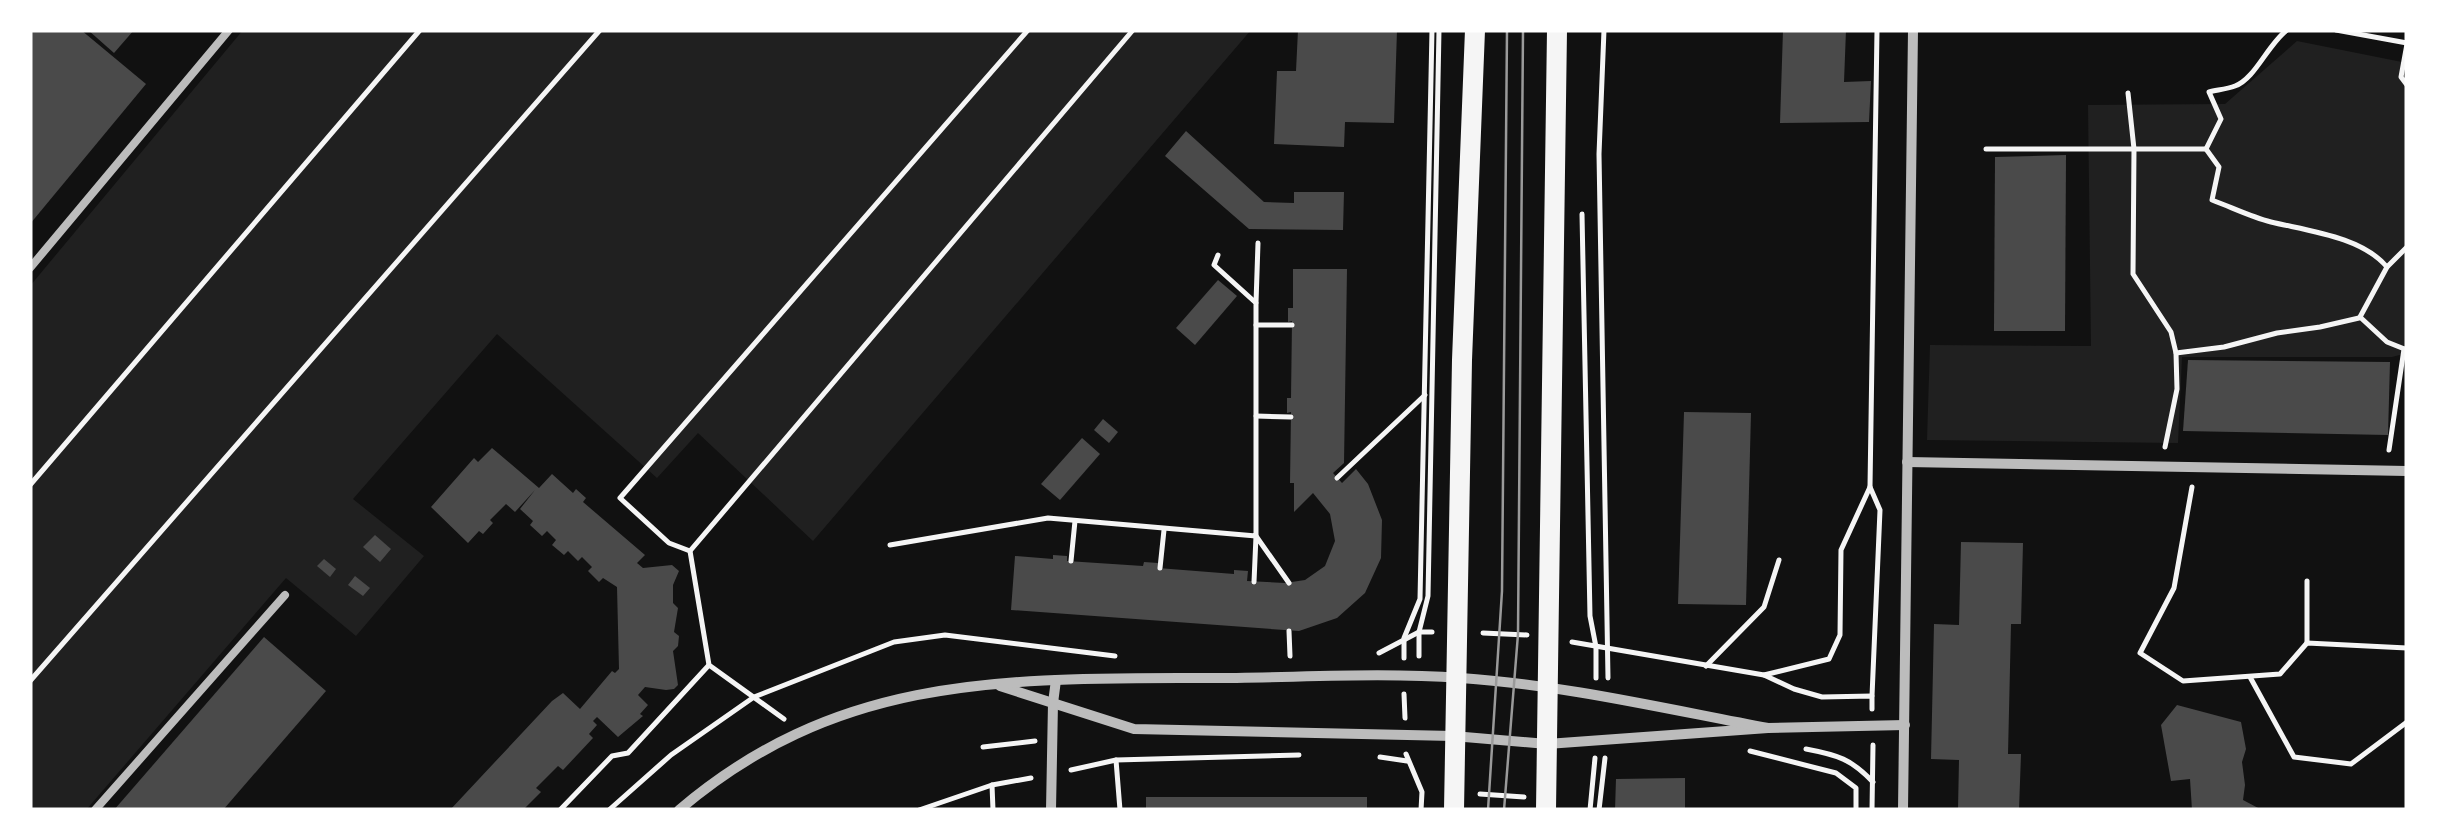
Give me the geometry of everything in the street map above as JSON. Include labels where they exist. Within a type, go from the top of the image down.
[{"type":"main road","points":[[1454,801],[1475,30]]},
{"type":"main road","points":[[1546,804],[1557,30]]},
{"type":"street","points":[[1903,810],[1913,30]]},
{"type":"street","points":[[1907,462],[2407,471]]},
{"type":"street","points":[[679,810],[740,765],[801,731],[898,697],[951,687],[1056,680],[1456,677],[1548,686],[1768,728]]},
{"type":"street","points":[[1051,810],[1056,680]]},
{"type":"street","points":[[994,685],[1134,728],[1454,736],[1547,744],[1768,728],[1905,725]]},
{"type":"lane","points":[[30,268],[229,30]]},
{"type":"lane","points":[[95,810],[284,595]]},
{"type":"path","points":[[30,484],[420,30]]},
{"type":"path","points":[[30,681],[600,30]]},
{"type":"path","points":[[690,551],[669,543],[620,498],[1028,30]]},
{"type":"path","points":[[690,551],[1133,30]]},
{"type":"path","points":[[1421,810],[1422,792],[1406,761],[1404,638],[1420,600],[1435,30]]},
{"type":"path","points":[[1418,677],[1419,632],[1428,596],[1435,30]]},
{"type":"path","points":[[1603,697],[1608,648],[1599,154],[1604,30]]},
{"type":"path","points":[[1372,657],[1419,632],[1456,632],[1546,637],[1764,676],[1828,659],[1840,635],[1842,550],[1870,487],[1877,30]]},
{"type":"path","points":[[2206,149],[2221,119],[2209,92],[2236,86],[2287,30]]},
{"type":"path","points":[[2336,30],[2407,43],[2402,77],[2407,85]]},
{"type":"path","points":[[2128,93],[2134,149],[2133,274],[2171,332],[2176,353],[2176,390],[2162,465]]},
{"type":"path","points":[[1986,149],[2206,149]]},
{"type":"path","points":[[2206,149],[2220,168],[2212,200],[2376,253],[2387,267]]},
{"type":"path","points":[[1582,213],[1590,616],[1603,697]]},
{"type":"path","points":[[1254,582],[1258,243]]},
{"type":"path","points":[[2360,317],[2387,267],[2407,247]]},
{"type":"path","points":[[1218,255],[1214,265],[1256,302]]},
{"type":"path","points":[[2176,353],[2224,348],[2360,317]]},
{"type":"path","points":[[2360,317],[2387,342],[2405,350],[2386,470]]},
{"type":"path","points":[[1256,325],[1292,325]]},
{"type":"path","points":[[1337,478],[1425,395]]},
{"type":"path","points":[[1256,416],[1291,418]]},
{"type":"path","points":[[2193,481],[2174,588],[2140,652],[2182,682],[2280,674],[2307,643],[2307,580]]},
{"type":"path","points":[[1870,487],[1880,510],[1872,696]]},
{"type":"path","points":[[890,546],[1048,518],[1256,536]]},
{"type":"path","points":[[1070,561],[1075,521]]},
{"type":"path","points":[[1160,568],[1164,530]]},
{"type":"path","points":[[1256,536],[1289,584]]},
{"type":"path","points":[[690,551],[710,665],[801,731]]},
{"type":"path","points":[[1706,666],[1764,608],[1778,560]]},
{"type":"path","points":[[1289,631],[1290,659]]},
{"type":"path","points":[[2307,643],[2407,648]]},
{"type":"path","points":[[560,810],[612,756],[628,754],[710,665]]},
{"type":"path","points":[[2250,676],[2294,756],[2351,764],[2407,722]]},
{"type":"path","points":[[1422,792],[1454,801],[1590,802],[1599,806],[1603,739]]},
{"type":"path","points":[[1590,810],[1603,739]]},
{"type":"path","points":[[1773,748],[1742,750],[1836,773],[1856,788],[1856,810]]},
{"type":"path","points":[[1804,749],[1848,760],[1872,782]]},
{"type":"path","points":[[1063,771],[1116,760],[1306,755]]},
{"type":"path","points":[[1116,760],[1120,810]]},
{"type":"path","points":[[919,810],[992,786],[1040,776]]},
{"type":"path","points":[[992,786],[993,810]]},
{"type":"shaded area","points":[[243,30],[1251,30],[813,541],[698,433],[657,478],[497,334],[353,499],[424,556],[356,636],[286,578],[86,810],[30,810],[30,286]]},
{"type":"shaded area","points":[[2297,41],[2407,63],[2407,353],[2392,357],[2182,357],[2178,443],[1927,440],[1930,345],[2091,346],[2088,105],[2225,104]]},
{"type":"building","points":[[30,30],[81,30],[146,84],[30,224]]},
{"type":"building","points":[[88,30],[134,30],[114,53]]},
{"type":"building","points":[[1298,30],[1397,30],[1394,123],[1345,122],[1344,147],[1274,144],[1277,71],[1296,71]]},
{"type":"building","points":[[1783,30],[1846,30],[1844,82],[1871,81],[1869,122],[1780,123]]},
{"type":"building","points":[[1186,131],[1264,202],[1294,203],[1294,192],[1344,192],[1343,230],[1249,229],[1165,156]]},
{"type":"building","points":[[2066,155],[2065,331],[1994,331],[1995,157]]},
{"type":"building","points":[[1293,269],[1347,269],[1344,463],[1333,473],[1342,483],[1356,469],[1368,484],[1382,520],[1381,558],[1365,593],[1337,618],[1299,631],[1011,610],[1015,556],[1067,556],[1067,561],[1143,566],[1144,562],[1158,563],[1158,568],[1234,574],[1234,570],[1248,571],[1247,581],[1285,583],[1305,580],[1325,566],[1335,541],[1330,514],[1313,493],[1294,512],[1294,483],[1290,483],[1291,412],[1287,413],[1287,398],[1291,398],[1292,321],[1288,322],[1288,308],[1293,308]]},
{"type":"building","points":[[1218,280],[1237,296],[1195,345],[1176,328]]},
{"type":"building","points":[[2188,360],[2390,362],[2388,435],[2183,431]]},
{"type":"building","points":[[1684,412],[1751,413],[1746,605],[1678,604]]},
{"type":"building","points":[[1103,419],[1118,432],[1109,443],[1094,430]]},
{"type":"building","points":[[1082,438],[1100,454],[1060,500],[1041,484]]},
{"type":"building","points":[[492,448],[539,488],[552,474],[573,493],[576,489],[586,498],[583,502],[645,555],[637,563],[643,568],[672,565],[679,571],[673,585],[673,603],[678,608],[674,632],[679,636],[678,646],[673,651],[678,685],[666,690],[645,687],[638,695],[648,705],[640,714],[643,716],[618,737],[597,717],[593,721],[597,725],[589,734],[593,738],[563,770],[558,766],[536,788],[541,792],[523,810],[450,810],[552,701],[563,693],[580,709],[612,671],[619,669],[617,587],[603,578],[599,582],[582,557],[578,561],[568,551],[564,555],[552,545],[556,540],[547,531],[542,536],[530,525],[533,521],[520,509],[535,490],[515,512],[506,504],[483,534],[479,531],[468,543],[431,507],[474,458],[478,462]]},
{"type":"building","points":[[375,535],[391,549],[380,562],[363,547]]},
{"type":"building","points":[[1961,542],[2023,543],[2021,624],[2011,624],[2008,754],[2021,754],[2019,810],[1958,810],[1959,760],[1931,759],[1934,624],[1959,625]]},
{"type":"building","points":[[324,559],[336,569],[330,577],[317,566]]},
{"type":"building","points":[[355,576],[370,588],[363,596],[348,585]]},
{"type":"building","points":[[264,637],[326,691],[223,810],[114,810]]},
{"type":"building","points":[[2177,705],[2241,722],[2246,749],[2242,762],[2243,800],[2262,810],[2192,810],[2190,779],[2171,781],[2161,725]]},
{"type":"building","points":[[1685,778],[1685,810],[1615,810],[1616,779]]},
{"type":"building","points":[[1146,797],[1367,797],[1367,810],[1146,810]]},
{"type":"tram line","points":[[1488,810],[1502,591],[1507,30]]},
{"type":"tram line","points":[[1504,810],[1518,634],[1523,30]]}]
